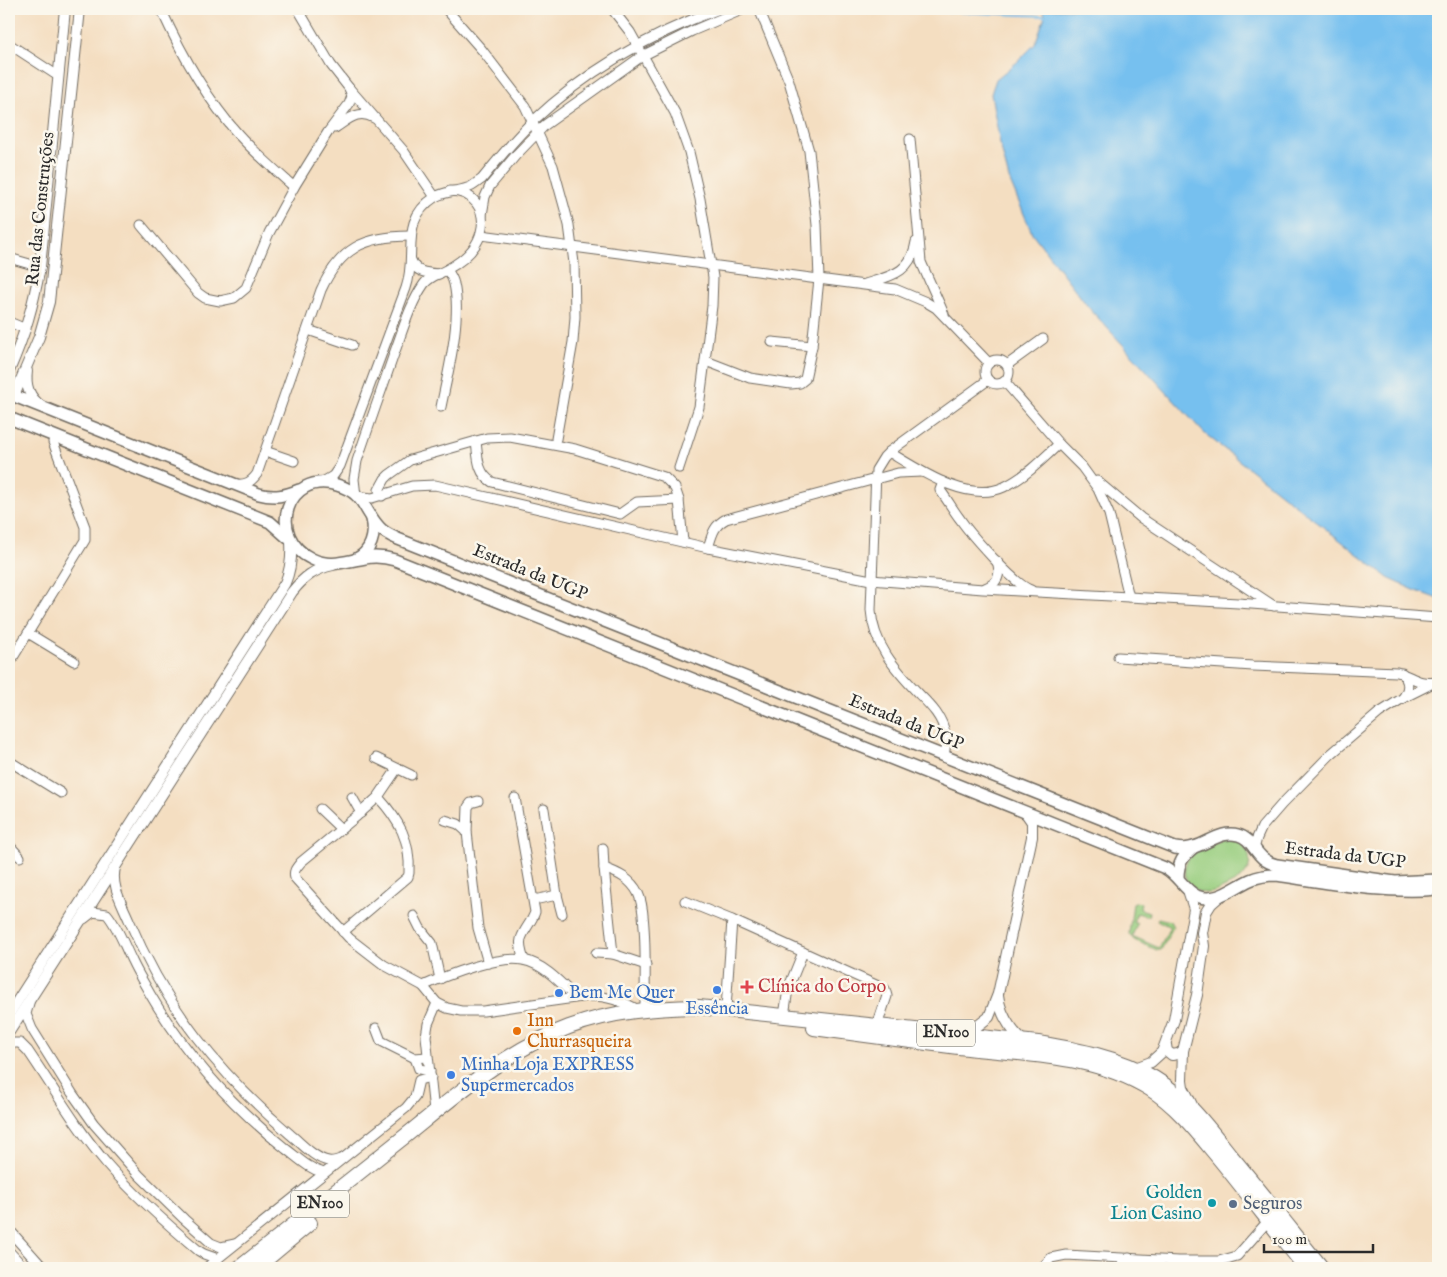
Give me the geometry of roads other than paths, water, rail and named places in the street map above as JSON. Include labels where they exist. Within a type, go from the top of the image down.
[{"type":"main road","points":[[10,399],[44,409],[267,496],[283,496],[322,482]]},
{"type":"main road","points":[[9,418],[270,522],[299,551],[310,558],[334,564],[375,557],[395,560],[1165,868],[1196,896],[1204,898],[1220,896],[1251,880],[1256,863],[1254,849]]},
{"type":"main road","name":"Estrada da UGP","points":[[322,482],[342,487],[356,496],[382,530],[398,539],[1152,840],[1175,848],[1194,847],[1221,835],[1238,835],[1245,838],[1264,860],[1277,865],[1395,882],[1438,880]]},
{"type":"main road","points":[[291,542],[286,523],[286,512],[292,499],[307,486]]},
{"type":"main road","points":[[352,561],[360,557],[370,547],[373,535],[371,517]]},
{"type":"main road","points":[[1178,878],[1179,864],[1182,858],[1194,847]]},
{"type":"main road","name":"Estrada da UGP","points":[[1251,880],[1262,876],[1277,875],[1383,889],[1418,891],[1438,889]]},
{"type":"main road","name":"EN100","points":[[239,1268],[491,1068],[535,1042],[590,1020],[642,1009],[699,1007],[1022,1041],[1084,1051],[1113,1059],[1135,1068],[1171,1090],[1202,1120],[1322,1268]]},
{"type":"main road","name":"EN100","points":[[256,1268],[447,1113],[494,1076],[513,1064],[559,1040],[594,1028],[622,1021],[670,1015],[731,1019],[1039,1054],[1082,1061],[1109,1070],[1150,1089],[1195,1130],[1306,1268]]},
{"type":"street","name":"Rua das Construções","points":[[9,372],[26,329],[33,305],[40,267],[65,9]]},
{"type":"street","name":"Rua das Construções","points":[[10,399],[30,360],[49,302],[80,9]]},
{"type":"street","points":[[161,9],[190,68],[213,101],[237,133],[265,162],[294,187]]},
{"type":"street","points":[[298,9],[331,65],[403,150],[435,197]]},
{"type":"street","points":[[446,9],[482,50],[525,106],[553,166],[559,185],[569,225],[575,293],[574,342],[556,440]]},
{"type":"street","points":[[612,9],[630,32],[675,113],[689,152],[700,198],[711,266],[712,306],[699,407],[679,468]]},
{"type":"street","points":[[322,482],[333,476],[340,466],[408,282],[411,259],[410,236],[413,223],[426,204],[435,197],[472,186],[482,179],[532,122],[607,63],[693,18],[719,9]]},
{"type":"street","points":[[744,9],[692,31],[642,56],[545,125],[503,169],[490,186],[485,197],[481,235],[474,247],[464,258],[426,282],[412,307],[357,461],[354,479],[356,496],[372,498],[412,486],[435,485],[708,548],[872,580],[1438,618]]},
{"type":"street","points":[[706,361],[750,378],[782,383],[800,383],[805,379],[812,346],[819,279],[817,224],[808,150],[789,80],[759,9]]},
{"type":"street","points":[[9,44],[58,76]]},
{"type":"street","points":[[141,226],[198,293],[213,301],[228,300],[241,294],[246,288],[270,233],[294,187],[328,132],[349,104],[352,96],[349,88]]},
{"type":"street","points":[[328,132],[359,114],[367,114],[379,122]]},
{"type":"street","points":[[910,139],[921,262],[945,316]]},
{"type":"street","points":[[450,191],[462,192],[472,198],[482,216]]},
{"type":"street","points":[[481,235],[889,288],[926,302],[945,316],[989,363]]},
{"type":"street","points":[[862,285],[895,275],[907,266],[915,252],[918,235]]},
{"type":"street","points":[[235,484],[243,485],[249,483],[257,474],[326,279],[343,256],[358,246],[375,239],[410,236]]},
{"type":"street","points":[[9,258],[40,267]]},
{"type":"street","points":[[411,259],[413,266],[419,270],[427,273],[443,272],[454,282],[456,301],[454,340],[441,407]]},
{"type":"street","points":[[9,322],[26,329]]},
{"type":"street","points":[[308,330],[352,345]]},
{"type":"street","points":[[1007,365],[1043,339]]},
{"type":"street","points":[[772,342],[812,346]]},
{"type":"street","points":[[9,366],[17,352]]},
{"type":"street","points":[[30,360],[26,374],[27,387],[33,399],[44,409]]},
{"type":"street","points":[[1001,361],[1007,365],[1009,376],[1005,382],[998,385],[988,380],[985,373],[989,363],[1001,361]]},
{"type":"street","points":[[944,757],[945,732],[940,718],[895,668],[877,639],[872,625],[875,478],[879,463],[889,452],[988,380]]},
{"type":"street","points":[[1005,382],[1059,444],[1106,490],[1141,518],[1274,606]]},
{"type":"street","points":[[382,496],[379,490],[385,479],[410,460],[476,441],[504,436],[575,450],[664,477],[675,488],[679,500],[683,542]]},
{"type":"street","points":[[476,441],[480,471],[492,482],[620,514],[637,502],[679,500]]},
{"type":"street","points":[[9,664],[86,540],[86,527],[53,442]]},
{"type":"street","points":[[889,452],[943,482],[976,491],[989,492],[1002,489],[1020,479],[1059,444]]},
{"type":"street","points":[[265,451],[294,461]]},
{"type":"street","points":[[1082,467],[1098,489],[1109,514],[1129,598]]},
{"type":"street","points":[[708,548],[714,529],[720,522],[726,519],[875,478],[898,473],[922,472]]},
{"type":"street","points":[[257,474],[258,485],[267,496]]},
{"type":"street","points":[[943,482],[940,490],[960,519],[1018,582],[1034,592]]},
{"type":"street","points":[[371,517],[374,504],[382,496]]},
{"type":"street","points":[[9,1014],[285,583],[292,563],[291,542]]},
{"type":"street","points":[[983,588],[992,586],[998,579],[1000,570],[997,561]]},
{"type":"street","points":[[9,1032],[292,592],[301,580],[311,573],[322,567],[334,564]]},
{"type":"street","points":[[28,633],[74,661]]},
{"type":"street","points":[[1118,658],[1402,673],[1426,684],[1436,682]]},
{"type":"street","points":[[1402,673],[1408,682],[1408,690],[1403,698]]},
{"type":"street","points":[[1254,849],[1262,827],[1331,754],[1379,713],[1403,698],[1436,682]]},
{"type":"street","points":[[376,758],[411,775]]},
{"type":"street","points":[[9,761],[61,793]]},
{"type":"street","points":[[397,769],[378,797],[301,862],[295,869],[294,874],[295,878],[343,932],[384,965],[423,986],[437,1003],[447,1008],[461,1011],[483,1010],[576,997],[604,996],[642,1009],[646,965],[642,904],[637,892],[627,879],[604,868]]},
{"type":"street","points":[[343,932],[408,878],[410,873],[406,838],[393,815],[378,797]]},
{"type":"street","points":[[352,798],[361,813]]},
{"type":"street","points":[[515,798],[535,912],[532,922],[522,938],[521,944],[524,960]]},
{"type":"street","points":[[478,800],[468,807],[467,832],[478,928],[488,963]]},
{"type":"street","points":[[320,809],[341,829]]},
{"type":"street","points":[[544,809],[562,914]]},
{"type":"street","points":[[966,1035],[989,1017],[998,994],[1032,837],[1032,822],[1025,812]]},
{"type":"street","points":[[445,820],[458,824],[467,832]]},
{"type":"street","points":[[1032,837],[1039,825],[1053,822]]},
{"type":"street","points":[[1238,835],[1251,833],[1262,827]]},
{"type":"street","points":[[9,845],[20,857]]},
{"type":"street","points":[[603,848],[613,954]]},
{"type":"street","points":[[119,861],[114,874],[115,888],[135,936],[166,993],[196,1038],[259,1108],[327,1161],[343,1158]]},
{"type":"street","points":[[1135,1068],[1155,1059],[1166,1045],[1174,1020],[1194,909],[1188,890]]},
{"type":"street","points":[[534,900],[558,896]]},
{"type":"street","points":[[1202,1120],[1183,1087],[1181,1071],[1183,1050],[1197,995],[1204,946],[1202,933],[1206,912],[1211,904],[1220,896]]},
{"type":"street","points":[[685,900],[886,989],[887,996],[877,1026]]},
{"type":"street","points":[[77,926],[86,915],[93,912],[107,914],[118,930],[150,995],[184,1046],[200,1066],[244,1113],[274,1140],[316,1171],[324,1173]]},
{"type":"street","points":[[414,916],[420,928],[432,943],[440,979]]},
{"type":"street","points":[[726,1009],[732,920]]},
{"type":"street","points":[[784,1016],[788,989],[803,952]]},
{"type":"street","points":[[596,953],[613,954],[646,965]]},
{"type":"street","points":[[423,986],[488,963],[511,959],[524,960],[540,967],[576,997]]},
{"type":"street","points":[[998,994],[1002,1016],[1022,1041]]},
{"type":"street","points":[[32,996],[26,1014],[32,1030],[72,1093],[109,1143],[166,1203],[212,1243],[221,1247],[236,1244]]},
{"type":"street","points":[[434,1112],[426,1036],[428,1024],[437,1003]]},
{"type":"street","points":[[376,1028],[381,1041],[415,1058],[428,1057]]},
{"type":"street","points":[[184,1046],[188,1048],[195,1046],[196,1038]]},
{"type":"street","points":[[9,1043],[20,1044],[28,1051],[69,1114],[115,1172],[152,1210],[199,1251],[218,1259]]},
{"type":"street","points":[[1166,1045],[1172,1055],[1178,1054],[1183,1050]]},
{"type":"street","points":[[200,1066],[199,1062],[203,1056],[208,1055],[212,1058]]},
{"type":"street","points":[[415,1058],[419,1069],[430,1074]]},
{"type":"street","points":[[206,1268],[406,1108],[415,1097],[419,1080],[430,1074]]},
{"type":"street","points":[[98,1151],[102,1154],[107,1153],[110,1150],[109,1143]]},
{"type":"street","points":[[317,1155],[321,1161],[324,1173]]},
{"type":"street","points":[[115,1172],[115,1162],[122,1160],[126,1162]]},
{"type":"street","points":[[303,1189],[308,1176],[306,1164]]},
{"type":"street","points":[[1042,1268],[1051,1258],[1066,1255],[1178,1261],[1219,1261],[1229,1259],[1237,1256],[1268,1221]]},
{"type":"street","points":[[9,1230],[43,1268]]},
{"type":"street","points":[[9,1252],[14,1253],[18,1250],[20,1246],[18,1241]]},
{"type":"street","points":[[212,1243],[218,1259]]},
{"type":"street","points":[[199,1251],[202,1257],[201,1268]]},
{"type":"street","points":[[9,1252],[24,1268]]},
{"type":"street","points":[[24,1268],[27,1260],[31,1258],[36,1260]]},
{"type":"street","points":[[1120,1268],[1129,1258]]},
{"type":"water","points":[[1043,9],[1438,9],[1438,599],[1388,578],[1204,433],[1089,308],[1032,233],[1009,179],[1000,144],[991,94],[996,79],[1035,44],[1045,16]]},
{"type":"waterway","points":[[891,9],[1045,16]]},
{"type":"place","name":"Clínica do Corpo","points":[[747,987]]},
{"type":"place","name":"Essência","points":[[717,990]]},
{"type":"place","name":"Bem Me Quer","points":[[559,993]]},
{"type":"place","name":"Inn Churrasqueira","points":[[517,1031]]},
{"type":"place","name":"Minha Loja EXPRESS Supermercados","points":[[451,1075]]},
{"type":"place","name":"Golden Lion Casino","points":[[1212,1203]]},
{"type":"place","name":"Seguros","points":[[1233,1204]]}]
